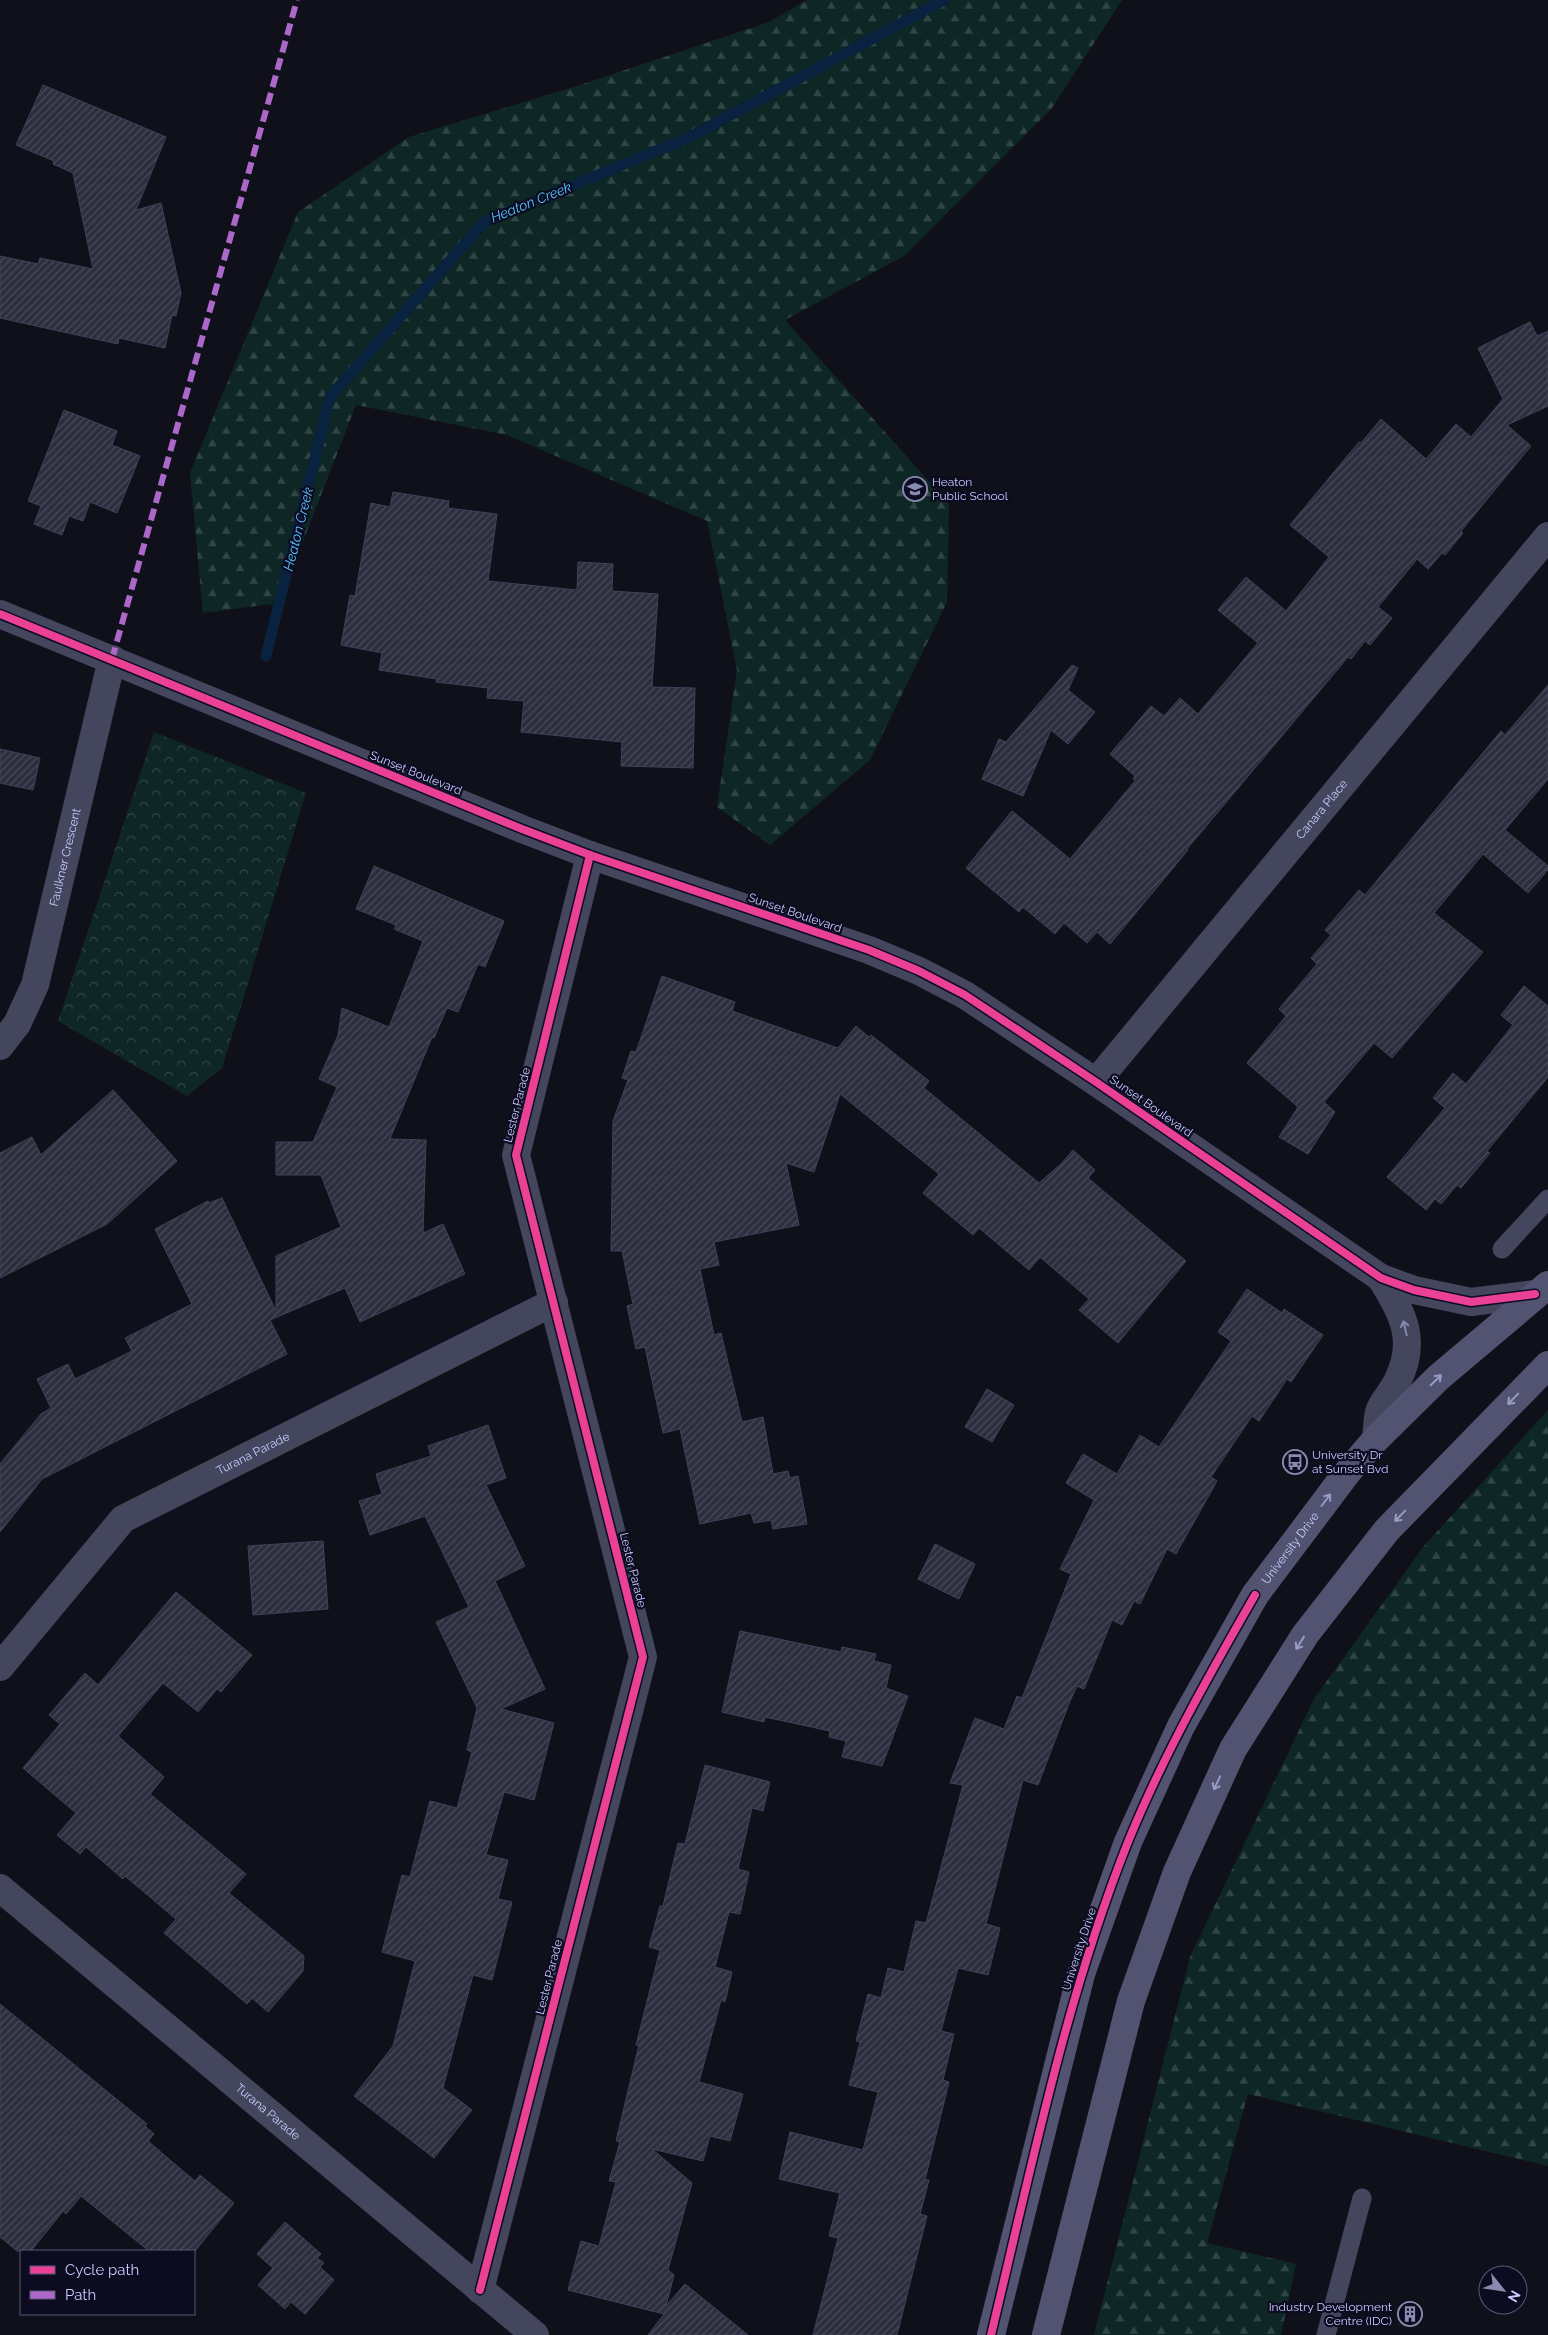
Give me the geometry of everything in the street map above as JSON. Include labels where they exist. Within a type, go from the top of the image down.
[{"type":"main road","name":"University Drive","points":[[991,2335],[1081,1974],[1128,1842],[1181,1726],[1255,1595],[1346,1474],[1376,1439],[1439,1377],[1541,1290]]},
{"type":"main road","points":[[1046,2335],[1131,2001],[1177,1872],[1233,1749],[1305,1635],[1387,1530],[1548,1365]]},
{"type":"street","name":"Canara Place","points":[[1096,1082],[1548,536]]},
{"type":"street","name":"Sunset Boulevard","points":[[0,614],[590,855],[869,950],[919,971],[965,995],[1096,1082],[1381,1278],[1414,1290],[1471,1302],[1541,1290]]},
{"type":"street","name":"Faulkner Crescent","points":[[0,1046],[17,1024],[35,985],[112,659]]},
{"type":"street","name":"Lester Parade","points":[[480,2290],[643,1657],[516,1155],[590,855]]},
{"type":"street","name":"Sunset Boulevard","points":[[1376,1439],[1379,1411],[1397,1382],[1406,1360],[1408,1342],[1406,1325],[1381,1278]]},
{"type":"street","name":"Turana Parade","points":[[0,1667],[123,1519],[554,1302]]},
{"type":"street","name":"Turana Parade","points":[[0,1888],[535,2335]]},
{"type":"lane","points":[[1502,1249],[1548,1199]]},
{"type":"lane","points":[[1326,2335],[1362,2198]]},
{"type":"green space","points":[[807,0],[1122,0],[1052,108],[904,256],[785,320],[949,504],[947,602],[870,760],[770,845],[717,807],[737,670],[707,521],[507,435],[356,405],[279,603],[203,613],[190,473],[298,212],[409,137],[580,85],[769,22]]},
{"type":"green space","points":[[154,732],[306,793],[222,1068],[187,1096],[58,1021]]},
{"type":"green space","points":[[1548,1410],[1548,2166],[1248,2094],[1207,2243],[1296,2264],[1281,2335],[1094,2335],[1190,1957],[1314,1699],[1424,1546]]},
{"type":"building","points":[[43,85],[166,137],[136,210],[161,203],[181,293],[176,316],[172,315],[165,348],[119,338],[118,344],[0,318],[0,256],[38,264],[40,258],[93,269],[73,173],[53,164],[54,161],[16,145]]},
{"type":"building","points":[[1530,322],[1537,336],[1548,331],[1548,406],[1507,425],[1531,446],[1461,531],[1463,533],[1445,555],[1442,553],[1428,569],[1417,559],[1378,607],[1392,618],[1370,645],[1365,641],[1351,659],[1348,657],[1110,944],[1097,932],[1087,943],[1064,923],[1055,934],[1023,907],[1019,912],[966,868],[1012,811],[1070,859],[1135,781],[1133,779],[1135,776],[1110,754],[1151,706],[1164,716],[1180,698],[1198,714],[1258,643],[1218,610],[1246,577],[1286,611],[1329,557],[1290,525],[1359,442],[1361,443],[1381,419],[1426,459],[1456,424],[1471,437],[1503,399],[1478,348]]},
{"type":"building","points":[[64,410],[117,431],[112,445],[140,456],[117,513],[90,502],[83,521],[69,516],[62,535],[34,524],[41,506],[28,501]]},
{"type":"building","points":[[393,492],[449,501],[448,508],[497,514],[488,581],[577,590],[578,562],[613,564],[612,591],[658,594],[652,687],[695,688],[693,768],[621,766],[622,742],[521,732],[524,701],[487,698],[488,688],[436,682],[437,679],[379,670],[382,653],[341,645],[350,595],[355,596],[371,503],[390,507]]},
{"type":"building","points":[[1072,665],[1078,668],[1068,690],[1095,712],[1068,744],[1051,730],[1023,796],[982,779],[999,739],[1006,742]]},
{"type":"building","points":[[1548,685],[1548,779],[1505,830],[1548,866],[1548,870],[1528,893],[1483,854],[1434,913],[1483,952],[1392,1058],[1374,1043],[1324,1102],[1335,1112],[1308,1154],[1279,1137],[1298,1107],[1247,1063],[1286,1016],[1279,1009],[1317,964],[1311,958],[1331,935],[1325,930],[1359,890],[1365,895],[1501,731],[1505,735]]},
{"type":"building","points":[[0,749],[40,758],[33,790],[0,783]]},
{"type":"building","points":[[374,866],[504,921],[485,967],[478,964],[458,1012],[447,1008],[434,1038],[432,1037],[390,1139],[426,1140],[423,1233],[443,1224],[465,1274],[360,1322],[345,1288],[270,1320],[287,1354],[42,1479],[0,1532],[0,1464],[41,1414],[51,1408],[37,1379],[68,1364],[75,1379],[132,1351],[125,1338],[192,1304],[155,1229],[208,1201],[209,1203],[222,1198],[276,1311],[276,1256],[341,1227],[321,1175],[276,1175],[276,1142],[313,1142],[337,1087],[319,1079],[338,1035],[342,1008],[389,1027],[423,941],[394,929],[396,925],[356,909]]},
{"type":"building","points":[[662,976],[735,1002],[732,1011],[838,1048],[856,1026],[869,1037],[871,1035],[929,1081],[924,1088],[1039,1183],[1061,1164],[1073,1150],[1095,1170],[1088,1178],[1186,1261],[1118,1343],[1079,1310],[1089,1299],[1040,1257],[1029,1270],[979,1228],[973,1235],[923,1193],[939,1174],[840,1094],[814,1172],[786,1163],[799,1225],[714,1242],[719,1265],[700,1269],[714,1335],[721,1333],[742,1422],[763,1417],[773,1474],[788,1471],[790,1478],[798,1476],[807,1524],[773,1529],[771,1520],[754,1523],[751,1513],[700,1524],[680,1429],[663,1433],[645,1347],[636,1349],[627,1306],[633,1304],[622,1251],[611,1251],[613,1121],[628,1080],[622,1078],[631,1051],[636,1052]]},
{"type":"building","points":[[1524,986],[1548,1006],[1548,1077],[1487,1151],[1490,1153],[1461,1188],[1457,1185],[1441,1204],[1435,1199],[1426,1210],[1387,1177],[1445,1108],[1433,1098],[1453,1073],[1466,1084],[1513,1025],[1501,1015]]},
{"type":"building","points":[[113,1090],[177,1161],[107,1224],[0,1278],[0,1153],[32,1137],[41,1155]]},
{"type":"building","points":[[1247,1289],[1282,1313],[1284,1309],[1323,1335],[1291,1382],[1287,1379],[1259,1421],[1252,1416],[1211,1477],[1217,1481],[1176,1554],[1167,1549],[1140,1604],[1134,1601],[1122,1625],[1112,1620],[1084,1689],[1077,1686],[1070,1701],[1038,1785],[1023,1780],[986,1924],[1000,1928],[988,1975],[958,1968],[941,2031],[954,2034],[943,2080],[949,2082],[925,2180],[929,2180],[920,2214],[927,2216],[897,2335],[813,2335],[838,2238],[829,2236],[840,2193],[779,2179],[790,2132],[863,2150],[878,2092],[849,2085],[860,2042],[856,2041],[868,1994],[881,1998],[888,1968],[904,1972],[916,1921],[926,1923],[963,1785],[950,1783],[975,1718],[1004,1729],[1017,1696],[1022,1698],[1071,1574],[1060,1569],[1094,1500],[1066,1483],[1083,1454],[1117,1474],[1140,1435],[1159,1447],[1231,1341],[1218,1332]]},
{"type":"building","points":[[987,1389],[1014,1405],[992,1442],[965,1427]]},
{"type":"building","points":[[488,1425],[506,1478],[486,1485],[525,1566],[495,1581],[545,1689],[501,1709],[554,1723],[534,1800],[504,1792],[486,1855],[508,1860],[498,1899],[512,1902],[492,1980],[473,1975],[443,2088],[472,2110],[434,2158],[354,2096],[393,2046],[415,1961],[382,1952],[402,1875],[410,1877],[430,1801],[457,1808],[472,1752],[467,1750],[477,1708],[436,1622],[469,1607],[425,1516],[370,1535],[359,1501],[382,1494],[376,1474],[431,1456],[428,1446]]},
{"type":"building","points":[[323,1541],[328,1609],[253,1615],[248,1546]]},
{"type":"building","points":[[935,1544],[975,1564],[959,1599],[918,1579]]},
{"type":"building","points":[[176,1592],[252,1655],[221,1692],[217,1689],[198,1712],[163,1683],[118,1736],[164,1777],[150,1794],[246,1874],[229,1893],[304,1956],[303,1971],[268,2012],[252,1998],[247,2004],[164,1933],[176,1919],[125,1876],[123,1879],[86,1847],[80,1854],[57,1835],[76,1813],[23,1768],[60,1724],[49,1715],[85,1673],[98,1685]]},
{"type":"building","points":[[740,1631],[841,1652],[842,1647],[876,1654],[874,1661],[891,1665],[886,1688],[908,1696],[882,1766],[842,1757],[846,1741],[829,1737],[830,1731],[765,1717],[764,1722],[722,1712]]},
{"type":"building","points":[[705,1765],[770,1782],[763,1811],[752,1808],[738,1869],[749,1872],[740,1914],[729,1912],[715,1967],[732,1972],[725,2002],[721,2000],[699,2082],[743,2094],[730,2141],[710,2136],[703,2161],[652,2149],[692,2183],[668,2270],[674,2275],[666,2306],[685,2284],[748,2335],[648,2335],[664,2314],[568,2290],[581,2241],[599,2246],[616,2182],[609,2181],[620,2142],[616,2141],[639,2045],[636,2045],[660,1950],[649,1947],[660,1906],[663,1906],[678,1843],[685,1844]]},
{"type":"building","points":[[0,2004],[147,2124],[145,2126],[154,2134],[148,2141],[170,2160],[195,2181],[200,2175],[234,2203],[195,2251],[148,2250],[81,2196],[66,2214],[63,2211],[32,2250],[17,2251],[0,2237]]},
{"type":"building","points":[[285,2222],[321,2254],[317,2258],[324,2263],[320,2267],[334,2280],[305,2314],[291,2302],[285,2309],[258,2285],[273,2268],[257,2254]]},
{"type":"waterway","name":"Heaton Creek","points":[[266,656],[330,397],[484,222],[690,137],[944,0]]},
{"type":"marked path","points":[[112,659],[297,0]]},
{"type":"cycle path","points":[[0,614],[522,829],[590,855],[869,950],[919,971],[965,995],[1096,1082],[1381,1278],[1414,1290],[1471,1302],[1535,1294]]},
{"type":"cycle path","points":[[480,2290],[643,1657],[516,1155],[590,855]]},
{"type":"cycle path","points":[[991,2335],[1051,2086],[1086,1962],[1106,1902],[1128,1842],[1171,1747],[1255,1595]]},
{"type":"place","name":"Heaton Public School","points":[[915,489]]},
{"type":"place","name":"University Dr at Sunset Bvd","points":[[1295,1462]]},
{"type":"place","name":"Industry Development Centre (IDC)","points":[[1410,2314]]}]
